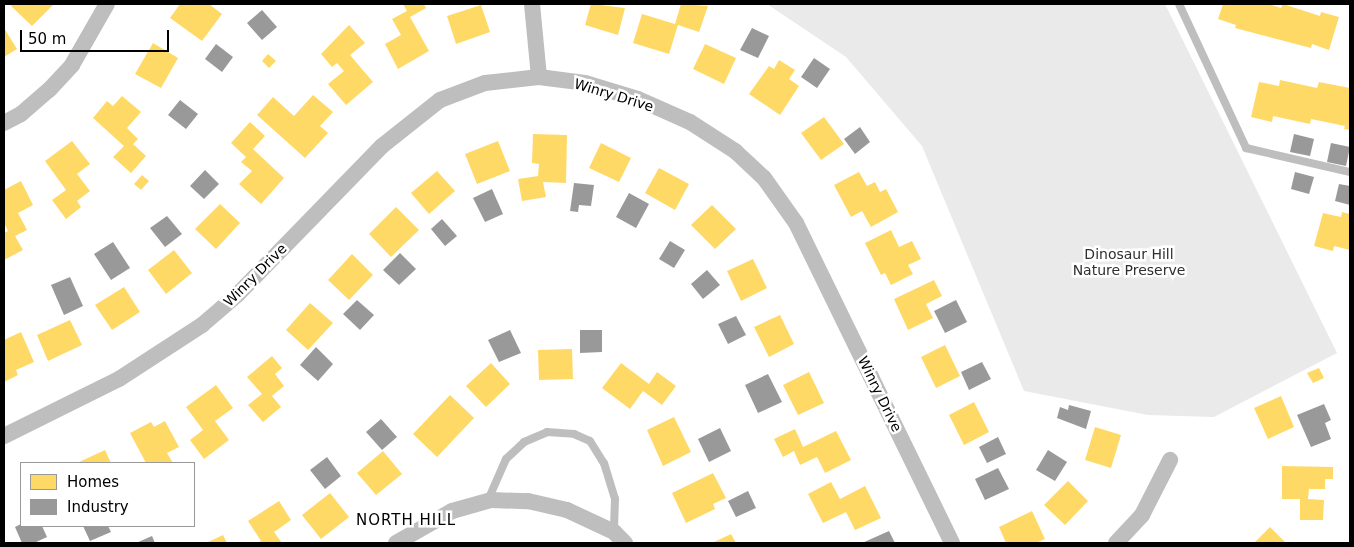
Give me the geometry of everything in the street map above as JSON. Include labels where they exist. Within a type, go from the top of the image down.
[{"type":"street","points":[[4,123],[21,114],[49,90],[72,65],[107,4]]},
{"type":"street","points":[[532,4],[539,77]]},
{"type":"street","name":"Winry Drive","points":[[4,436],[119,379],[202,325],[238,294],[382,146],[440,100],[485,83],[539,77],[585,84],[621,94],[690,122],[735,151],[764,178],[796,223],[952,543]]},
{"type":"street","points":[[1116,543],[1142,515],[1170,460]]},
{"type":"street","points":[[396,543],[452,512],[487,502],[528,501],[568,510],[619,538]]},
{"type":"lane","points":[[1179,4],[1246,148],[1350,172]]},
{"type":"lane","points":[[487,502],[506,459],[524,442],[548,432],[574,434],[590,441],[604,463],[615,499],[619,538]]},
{"type":"green space","name":"Dinosaur Hill Nature Preserve","points":[[767,4],[1165,4],[1337,353],[1214,417],[1148,415],[1024,391],[922,146],[846,57]]},
{"type":"building: Homes","points":[[13,4],[54,4],[32,26],[11,6]]},
{"type":"building: Homes","points":[[180,4],[209,4],[222,14],[202,41],[170,18]]},
{"type":"building: Homes","points":[[403,4],[424,4],[426,8],[410,17],[429,51],[398,69],[385,44],[401,35],[392,19],[407,11]]},
{"type":"building: Homes","points":[[591,4],[625,8],[618,35],[585,25]]},
{"type":"building: Homes","points":[[681,4],[708,6],[699,32],[678,25],[669,54],[633,43],[642,14],[675,24]]},
{"type":"building: Homes","points":[[1223,4],[1268,4],[1281,8],[1283,4],[1320,16],[1321,12],[1339,17],[1329,50],[1312,44],[1311,48],[1235,28],[1236,25],[1218,19]]},
{"type":"building: Homes","points":[[481,5],[490,32],[456,44],[447,16]]},
{"type":"building: Homes","points":[[349,25],[365,43],[350,55],[373,82],[346,105],[328,84],[344,71],[337,63],[332,67],[321,54]]},
{"type":"building: Homes","points":[[4,28],[17,49],[4,57]]},
{"type":"building: Homes","points":[[153,43],[178,58],[161,88],[135,74]]},
{"type":"building: Homes","points":[[705,44],[736,58],[724,84],[693,69]]},
{"type":"building: Homes","points":[[268,54],[276,61],[269,68],[262,61]]},
{"type":"building: Homes","points":[[779,60],[795,70],[789,79],[799,86],[780,115],[749,94],[769,66],[774,69]]},
{"type":"building: Homes","points":[[1280,80],[1317,88],[1319,82],[1350,88],[1350,130],[1344,129],[1345,126],[1311,119],[1310,124],[1273,116],[1272,122],[1251,117],[1259,82],[1279,86]]},
{"type":"building: Homes","points":[[313,95],[333,112],[320,126],[328,133],[305,158],[257,115],[273,97],[294,116]]},
{"type":"building: Homes","points":[[122,96],[141,112],[127,128],[138,139],[133,144],[146,156],[131,173],[113,157],[124,146],[93,118],[107,101],[113,106]]},
{"type":"building: Homes","points":[[824,117],[844,144],[821,160],[801,133]]},
{"type":"building: Homes","points":[[250,122],[265,136],[253,149],[284,178],[261,204],[239,184],[252,171],[241,162],[246,157],[231,143]]},
{"type":"building: Homes","points":[[533,134],[567,135],[566,183],[543,182],[546,197],[522,201],[518,179],[538,176],[539,164],[532,163]]},
{"type":"building: Homes","points":[[72,141],[90,164],[77,174],[90,191],[77,201],[81,207],[66,219],[52,200],[66,190],[45,161]]},
{"type":"building: Homes","points":[[498,141],[510,171],[477,184],[465,154]]},
{"type":"building: Homes","points":[[601,143],[631,158],[619,182],[589,168]]},
{"type":"building: Homes","points":[[659,168],[689,184],[675,210],[645,193]]},
{"type":"building: Homes","points":[[437,171],[455,191],[429,214],[411,193]]},
{"type":"building: Homes","points":[[859,172],[867,186],[875,182],[880,192],[886,189],[898,212],[871,227],[862,211],[851,217],[834,185]]},
{"type":"building: Homes","points":[[142,175],[149,181],[141,190],[134,184]]},
{"type":"building: Homes","points":[[21,181],[33,205],[18,213],[27,230],[15,236],[23,250],[4,260],[4,233],[8,231],[4,223],[4,190]]},
{"type":"building: Homes","points":[[220,204],[240,223],[216,249],[195,229]]},
{"type":"building: Homes","points":[[712,205],[736,229],[715,249],[691,225]]},
{"type":"building: Homes","points":[[396,207],[419,230],[391,257],[369,234]]},
{"type":"building: Homes","points":[[1342,212],[1350,214],[1350,250],[1334,246],[1333,251],[1314,246],[1323,213],[1341,217]]},
{"type":"building: Homes","points":[[891,230],[899,247],[912,241],[921,259],[908,265],[913,274],[891,285],[885,273],[881,275],[865,243]]},
{"type":"building: Homes","points":[[174,250],[192,273],[166,294],[148,270]]},
{"type":"building: Homes","points":[[352,254],[373,275],[349,300],[328,280]]},
{"type":"building: Homes","points":[[753,259],[767,288],[741,301],[727,271]]},
{"type":"building: Homes","points":[[934,280],[942,296],[926,304],[933,318],[908,330],[894,299]]},
{"type":"building: Homes","points":[[124,287],[140,312],[112,330],[95,305]]},
{"type":"building: Homes","points":[[310,303],[333,323],[308,350],[286,330]]},
{"type":"building: Homes","points":[[780,315],[794,344],[769,357],[754,327]]},
{"type":"building: Homes","points":[[70,320],[82,345],[48,361],[37,335]]},
{"type":"building: Homes","points":[[21,332],[34,362],[16,370],[18,375],[4,382],[4,340]]},
{"type":"building: Homes","points":[[945,345],[960,376],[936,388],[921,357]]},
{"type":"building: Homes","points":[[572,349],[573,379],[539,380],[538,350]]},
{"type":"building: Homes","points":[[272,356],[282,368],[275,374],[284,386],[272,396],[281,407],[263,422],[248,405],[262,394],[247,377]]},
{"type":"building: Homes","points":[[491,363],[510,384],[486,407],[466,386]]},
{"type":"building: Homes","points":[[621,363],[649,384],[657,372],[676,386],[662,405],[643,391],[630,409],[602,388]]},
{"type":"building: Homes","points":[[1319,368],[1324,378],[1313,383],[1307,373]]},
{"type":"building: Homes","points":[[809,372],[824,403],[798,415],[783,385]]},
{"type":"building: Homes","points":[[216,385],[233,408],[215,421],[229,440],[204,459],[190,440],[203,430],[186,407]]},
{"type":"building: Homes","points":[[450,395],[474,418],[437,457],[413,434]]},
{"type":"building: Homes","points":[[1281,396],[1294,427],[1268,439],[1254,408]]},
{"type":"building: Homes","points":[[974,402],[989,432],[964,445],[949,415]]},
{"type":"building: Homes","points":[[674,417],[691,452],[663,466],[647,430]]},
{"type":"building: Homes","points":[[165,421],[179,447],[167,453],[172,462],[145,462],[130,433],[151,422],[154,427]]},
{"type":"building: Homes","points":[[1095,427],[1121,435],[1111,468],[1085,460]]},
{"type":"building: Homes","points":[[795,429],[803,447],[836,431],[851,460],[825,473],[817,457],[800,465],[794,451],[783,457],[774,439]]},
{"type":"building: Homes","points":[[105,450],[111,462],[79,462]]},
{"type":"building: Homes","points":[[383,451],[402,474],[376,495],[357,473]]},
{"type":"building: Homes","points":[[1282,466],[1333,467],[1333,479],[1325,479],[1325,489],[1309,489],[1308,499],[1324,500],[1323,520],[1300,520],[1300,499],[1282,499]]},
{"type":"building: Homes","points":[[713,473],[726,498],[713,504],[715,509],[686,523],[672,493]]},
{"type":"building: Homes","points":[[1068,481],[1088,501],[1065,525],[1044,505]]},
{"type":"building: Homes","points":[[831,482],[840,499],[865,486],[881,518],[855,530],[846,512],[823,523],[808,494]]},
{"type":"building: Homes","points":[[330,493],[349,517],[321,539],[302,515]]},
{"type":"building: Homes","points":[[279,501],[291,520],[274,532],[282,543],[257,543],[261,541],[248,521]]},
{"type":"building: Homes","points":[[1032,511],[1045,539],[1036,543],[1006,543],[999,527]]},
{"type":"building: Homes","points":[[1270,527],[1286,543],[1254,543]]},
{"type":"building: Homes","points":[[731,534],[736,543],[712,543]]},
{"type":"building: Homes","points":[[223,535],[227,543],[206,543]]},
{"type":"building: Industry","points":[[262,10],[277,27],[262,40],[247,23]]},
{"type":"building: Industry","points":[[752,28],[769,36],[758,58],[740,50]]},
{"type":"building: Industry","points":[[216,44],[233,57],[222,72],[205,59]]},
{"type":"building: Industry","points":[[814,58],[830,69],[817,88],[801,77]]},
{"type":"building: Industry","points":[[180,100],[198,114],[186,129],[168,115]]},
{"type":"building: Industry","points":[[860,127],[870,142],[855,154],[844,139]]},
{"type":"building: Industry","points":[[1294,134],[1314,139],[1310,156],[1290,152]]},
{"type":"building: Industry","points":[[1331,143],[1350,147],[1346,166],[1327,162]]},
{"type":"building: Industry","points":[[205,170],[219,184],[204,199],[190,186]]},
{"type":"building: Industry","points":[[1295,172],[1314,177],[1309,194],[1291,189]]},
{"type":"building: Industry","points":[[574,183],[594,185],[591,206],[579,205],[578,212],[570,211]]},
{"type":"building: Industry","points":[[1339,184],[1350,186],[1350,205],[1335,201]]},
{"type":"building: Industry","points":[[492,189],[503,214],[485,222],[473,198]]},
{"type":"building: Industry","points":[[629,193],[649,204],[636,228],[616,217]]},
{"type":"building: Industry","points":[[167,216],[182,234],[165,247],[150,228]]},
{"type":"building: Industry","points":[[442,219],[457,236],[445,246],[431,229]]},
{"type":"building: Industry","points":[[670,241],[685,250],[674,268],[659,259]]},
{"type":"building: Industry","points":[[113,242],[130,268],[111,280],[94,254]]},
{"type":"building: Industry","points":[[400,253],[416,269],[399,285],[383,270]]},
{"type":"building: Industry","points":[[707,270],[720,285],[703,299],[691,284]]},
{"type":"building: Industry","points":[[70,277],[83,306],[64,315],[51,285]]},
{"type":"building: Industry","points":[[357,300],[374,315],[360,330],[343,314]]},
{"type":"building: Industry","points":[[956,300],[967,322],[945,333],[934,311]]},
{"type":"building: Industry","points":[[736,316],[746,335],[728,344],[718,324]]},
{"type":"building: Industry","points":[[510,330],[521,353],[499,362],[488,340]]},
{"type":"building: Industry","points":[[580,330],[602,330],[602,352],[580,353]]},
{"type":"building: Industry","points":[[316,347],[333,364],[318,381],[300,365]]},
{"type":"building: Industry","points":[[982,362],[991,379],[969,390],[961,372]]},
{"type":"building: Industry","points":[[768,374],[782,402],[758,413],[745,385]]},
{"type":"building: Industry","points":[[1324,404],[1331,420],[1325,423],[1331,439],[1311,447],[1297,415]]},
{"type":"building: Industry","points":[[1069,405],[1091,411],[1086,429],[1057,418],[1060,407],[1068,410]]},
{"type":"building: Industry","points":[[381,419],[397,437],[382,450],[366,432]]},
{"type":"building: Industry","points":[[720,428],[731,451],[709,462],[698,439]]},
{"type":"building: Industry","points":[[998,437],[1006,454],[987,463],[979,447]]},
{"type":"building: Industry","points":[[1048,450],[1067,462],[1055,481],[1036,470]]},
{"type":"building: Industry","points":[[327,457],[341,476],[325,489],[310,470]]},
{"type":"building: Industry","points":[[998,468],[1009,489],[985,500],[975,479]]},
{"type":"building: Industry","points":[[748,491],[756,508],[736,517],[728,501]]},
{"type":"building: Industry","points":[[20,524],[20,527],[42,527],[47,537],[34,543],[22,543],[15,527]]},
{"type":"building: Industry","points":[[83,527],[108,527],[111,532],[90,541]]},
{"type":"building: Industry","points":[[889,531],[895,543],[862,543]]},
{"type":"building: Industry","points":[[152,536],[155,543],[136,543]]},
{"type":"district","name":"NORTH HILL","points":[[406,521]]}]
